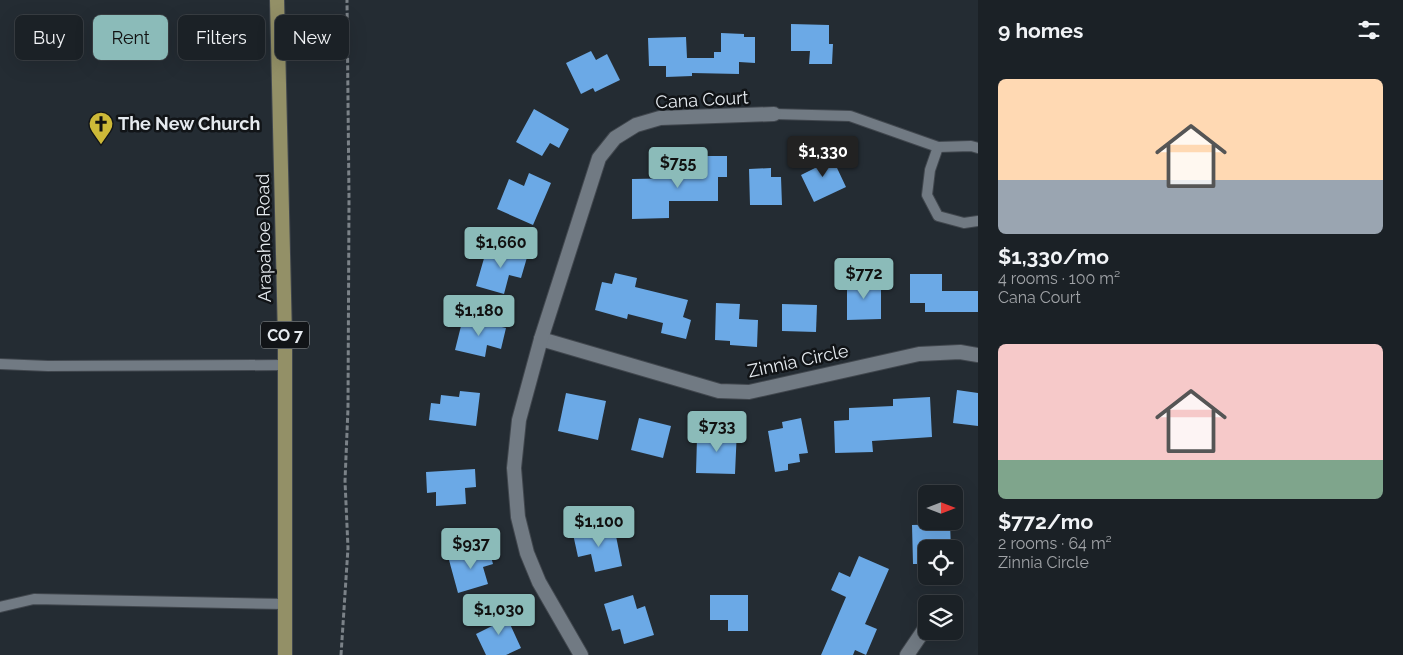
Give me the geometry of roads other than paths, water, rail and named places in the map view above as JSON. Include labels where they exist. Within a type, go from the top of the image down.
[{"type":"main road","name":"Arapahoe Road","points":[[277,0],[285,365],[285,655]]},
{"type":"street","name":"Cana Court","points":[[581,655],[539,582],[527,553],[518,517],[514,468],[519,420],[541,339],[599,158],[615,138],[636,125],[660,118],[774,114]]},
{"type":"street","name":"Zinnia Circle","points":[[541,339],[718,391],[749,392],[919,354],[960,352],[978,354]]},
{"type":"street","points":[[907,655],[918,638]]},
{"type":"lane","points":[[774,114],[850,116],[938,147],[971,146],[978,148]]},
{"type":"lane","points":[[938,147],[930,170],[927,195],[938,216],[964,223],[978,221]]},
{"type":"lane","points":[[0,364],[48,366],[285,365]]},
{"type":"lane","points":[[0,607],[34,600],[285,604]]},
{"type":"place","name":"The New Church","points":[[101,145]]}]
